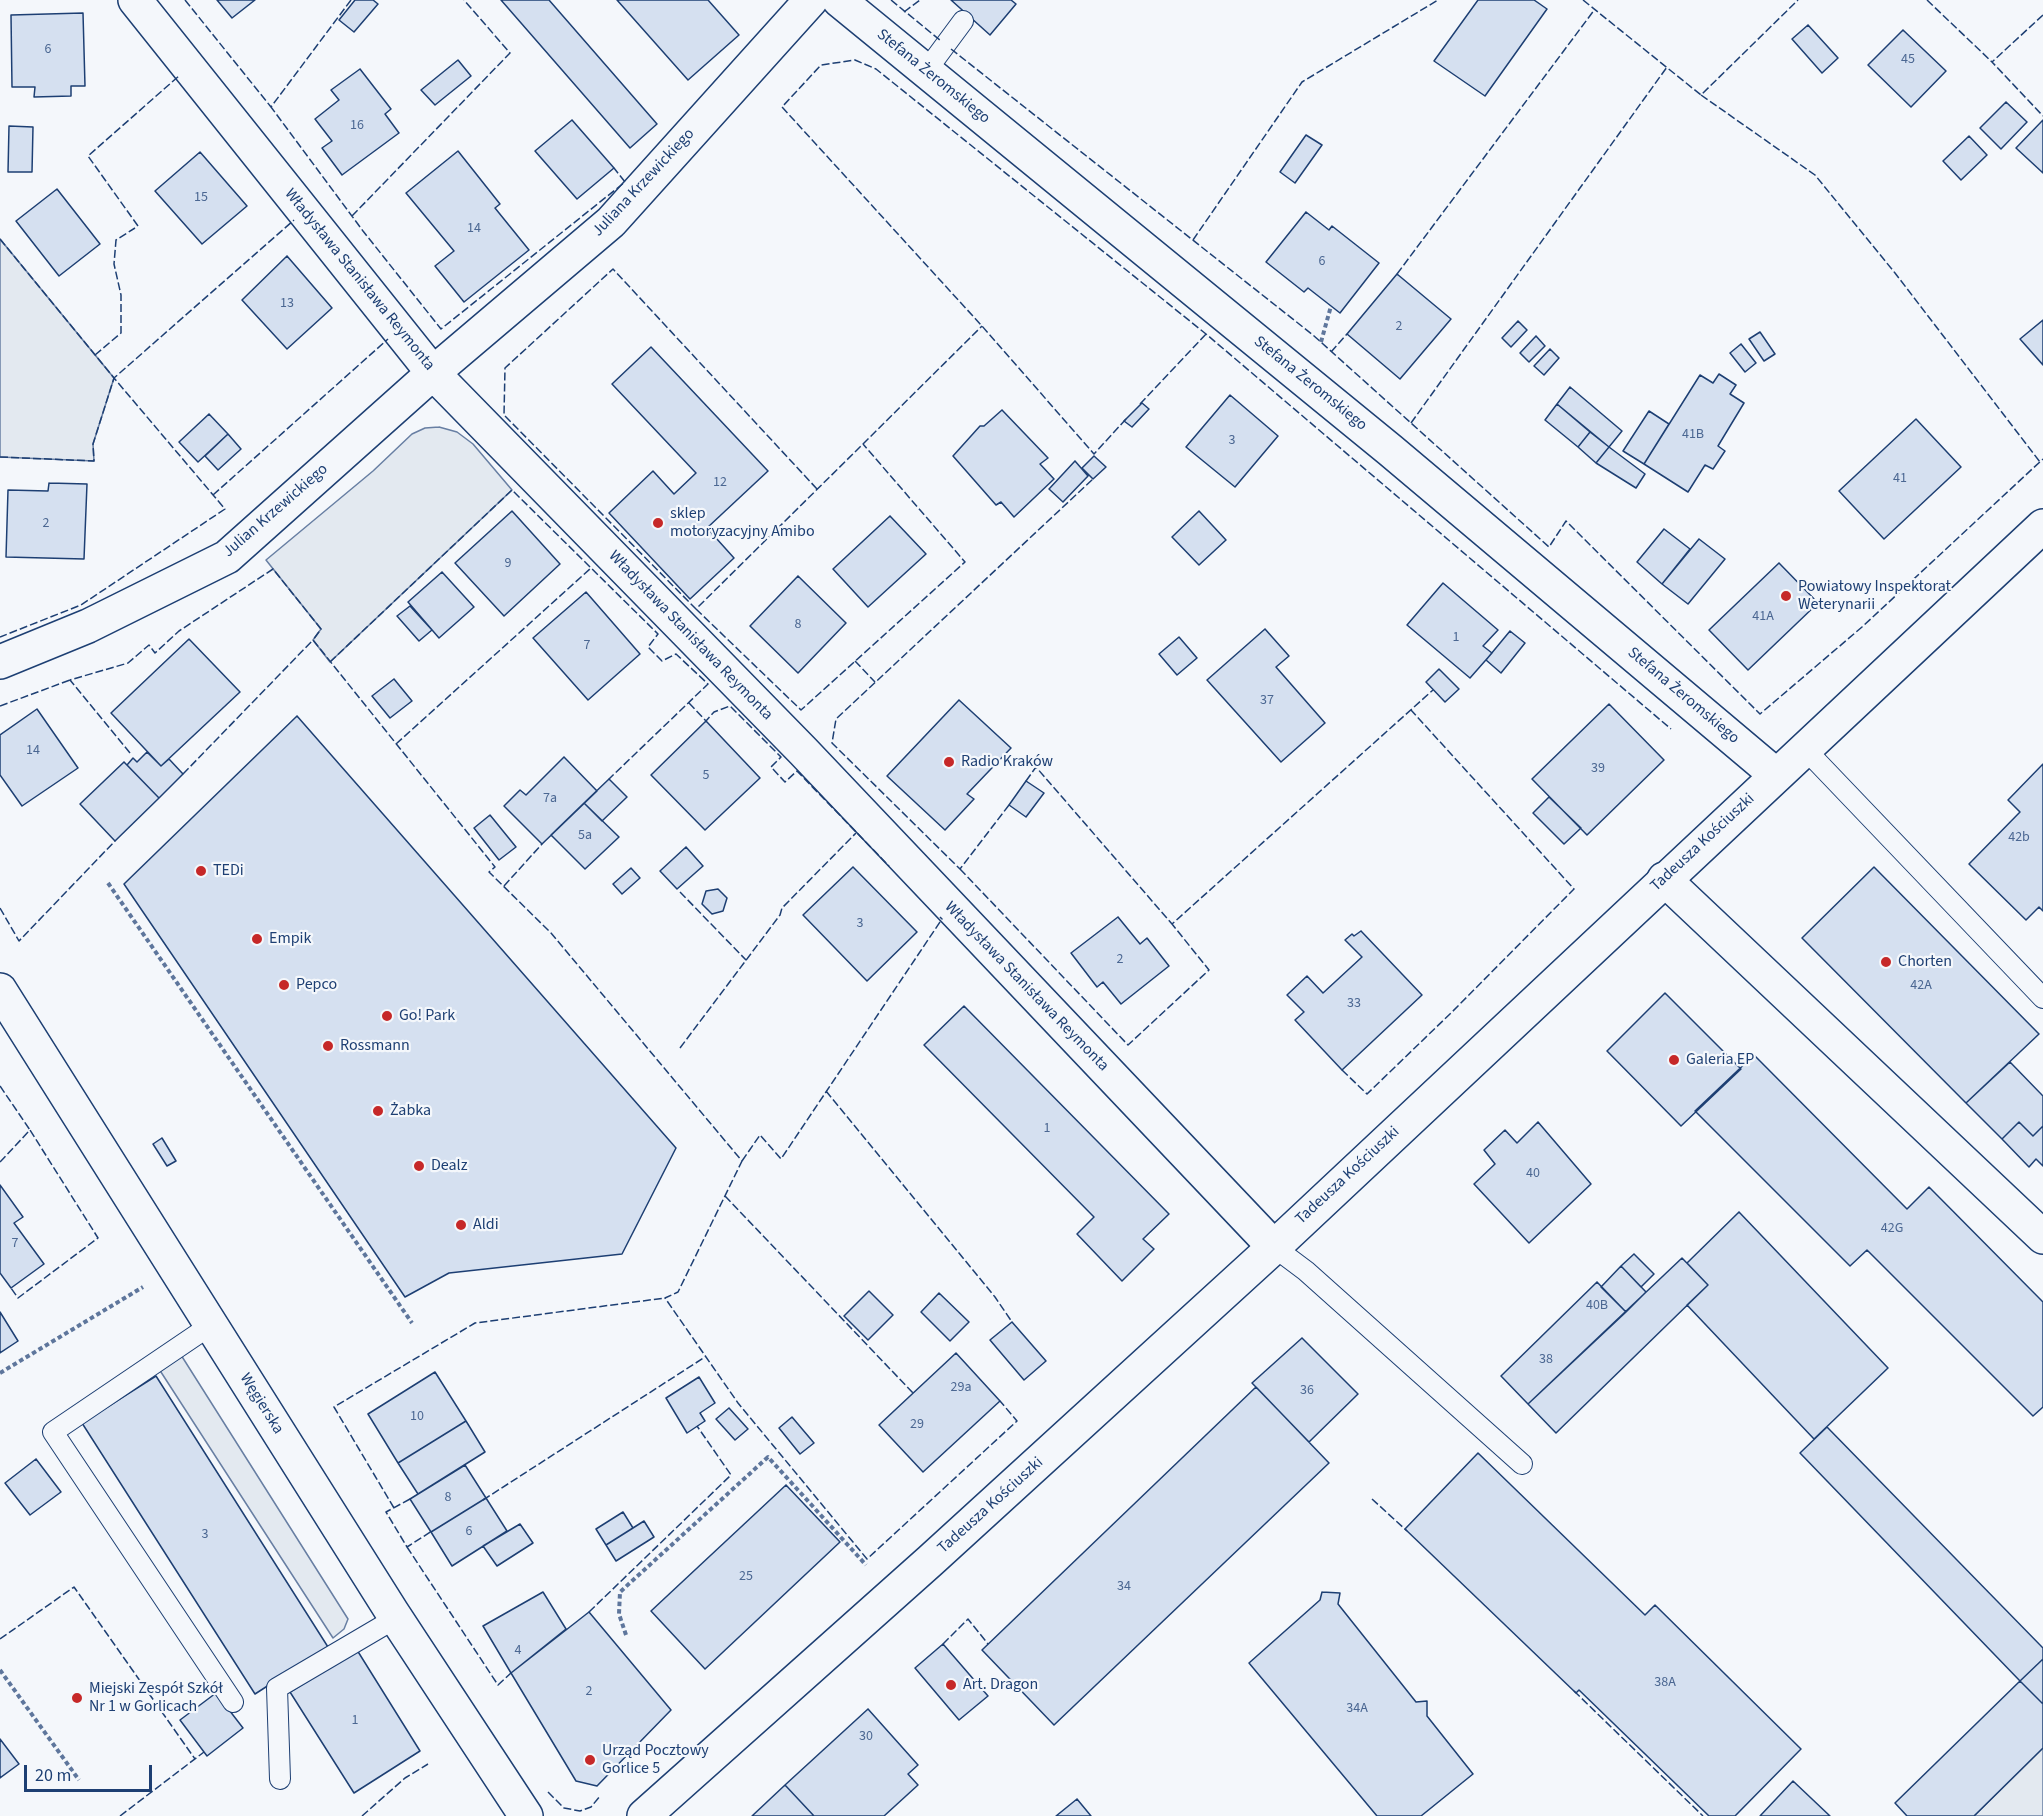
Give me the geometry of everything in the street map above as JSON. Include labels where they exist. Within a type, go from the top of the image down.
[{"type":"street","name":"Władysława Stanisława Reymonta","points":[[135,0],[433,373],[803,751],[1274,1247]]},
{"type":"street","name":"Juliana Krzewickiego","points":[[433,373],[611,222],[812,0]]},
{"type":"street","name":"Stefana Żeromskiego","points":[[839,0],[1381,443],[1776,775]]},
{"type":"street","name":"Julian Krzewickiego","points":[[0,662],[88,626],[227,556],[433,373]]},
{"type":"street","name":"Tadeusza Kościuszki","points":[[644,1816],[930,1561],[1274,1247],[2043,526]]},
{"type":"street","points":[[1664,879],[2043,1237]]},
{"type":"street","name":"Węgierska","points":[[0,990],[396,1618],[526,1816]]},
{"type":"lane","points":[[926,71],[963,21]]},
{"type":"lane","points":[[1805,749],[2043,998]]},
{"type":"lane","points":[[1274,1247],[1305,1271],[1522,1464]]},
{"type":"lane","points":[[211,1325],[53,1432],[233,1702]]},
{"type":"lane","points":[[280,1779],[277,1688],[396,1618]]},
{"type":"path","points":[[1321,342],[1331,306]]},
{"type":"path","points":[[108,882],[412,1323]]},
{"type":"path","points":[[0,1373],[148,1284]]},
{"type":"path","points":[[626,1635],[619,1614],[620,1592],[768,1457],[870,1570]]},
{"type":"path","points":[[0,1670],[79,1780]]},
{"type":"shaded area","points":[[0,239],[114,378],[93,444],[94,461],[0,457]]},
{"type":"shaded area","points":[[439,427],[457,432],[473,444],[512,490],[330,662],[313,640],[321,629],[266,560],[373,471],[412,434],[425,428]]},
{"type":"shaded area","points":[[181,1355],[348,1619],[344,1629],[333,1638],[159,1369]]},
{"type":"shaded area","points":[[2043,1748],[2043,1816],[1974,1816]]},
{"type":"building","points":[[217,0],[255,0],[232,18]]},
{"type":"building","points":[[355,0],[373,0],[378,4],[354,32],[339,20]]},
{"type":"building","points":[[501,0],[549,0],[657,124],[630,148]]},
{"type":"building","points":[[617,0],[708,0],[739,35],[688,80]]},
{"type":"building","points":[[951,0],[1011,0],[1016,4],[990,35]]},
{"type":"building","points":[[1478,0],[1534,0],[1547,9],[1485,96],[1434,61]]},
{"type":"building","points":[[83,13],[85,86],[71,86],[71,96],[34,97],[35,87],[12,87],[11,15]]},
{"type":"building","points":[[1808,25],[1838,58],[1822,73],[1792,39]]},
{"type":"building","points":[[1903,30],[1946,71],[1911,107],[1868,65]]},
{"type":"building","points":[[458,60],[471,76],[435,105],[421,90]]},
{"type":"building","points":[[360,69],[391,109],[385,114],[399,133],[342,175],[322,148],[332,141],[315,119],[339,100],[331,90]]},
{"type":"building","points":[[2006,102],[2027,122],[2001,149],[1980,128]]},
{"type":"building","points":[[572,120],[614,168],[577,199],[535,151]]},
{"type":"building","points":[[2043,120],[2043,173],[2016,148]]},
{"type":"building","points":[[9,126],[33,127],[32,172],[8,172]]},
{"type":"building","points":[[1306,135],[1322,145],[1295,183],[1280,172]]},
{"type":"building","points":[[1969,136],[1987,155],[1961,180],[1943,161]]},
{"type":"building","points":[[458,151],[500,204],[495,208],[529,250],[464,302],[435,266],[454,251],[406,193]]},
{"type":"building","points":[[200,152],[247,206],[202,244],[155,191]]},
{"type":"building","points":[[57,189],[100,244],[59,276],[16,221]]},
{"type":"building","points":[[1306,212],[1329,230],[1332,226],[1379,263],[1340,313],[1308,288],[1304,292],[1266,262]]},
{"type":"building","points":[[287,256],[332,308],[287,349],[242,300]]},
{"type":"building","points":[[1397,274],[1451,319],[1400,379],[1347,334]]},
{"type":"building","points":[[2043,320],[2043,365],[2020,339]]},
{"type":"building","points":[[1518,321],[1527,330],[1511,347],[1502,338]]},
{"type":"building","points":[[1760,332],[1775,354],[1764,361],[1749,339]]},
{"type":"building","points":[[1536,336],[1545,346],[1529,362],[1520,353]]},
{"type":"building","points":[[1741,344],[1756,363],[1745,372],[1730,353]]},
{"type":"building","points":[[651,347],[768,471],[707,528],[734,558],[690,599],[609,513],[653,471],[674,494],[696,473],[612,384]]},
{"type":"building","points":[[1550,349],[1559,358],[1544,375],[1534,366]]},
{"type":"building","points":[[1719,374],[1736,385],[1730,394],[1744,403],[1718,446],[1725,451],[1713,469],[1705,465],[1688,492],[1644,464],[1700,375],[1713,383]]},
{"type":"building","points":[[1570,387],[1622,431],[1609,447],[1557,404]]},
{"type":"building","points":[[1230,395],[1278,436],[1235,487],[1186,447]]},
{"type":"building","points":[[1142,403],[1149,409],[1132,427],[1124,421]]},
{"type":"building","points":[[1557,404],[1590,432],[1578,447],[1545,420]]},
{"type":"building","points":[[1002,410],[1048,458],[1040,464],[1054,479],[1014,517],[1001,502],[996,505],[953,456],[980,426],[984,426]]},
{"type":"building","points":[[1649,411],[1669,424],[1644,464],[1623,451]]},
{"type":"building","points":[[209,414],[228,434],[198,462],[179,442]]},
{"type":"building","points":[[1916,419],[1961,467],[1884,539],[1839,491]]},
{"type":"building","points":[[1590,432],[1609,447],[1596,463],[1578,447]]},
{"type":"building","points":[[228,434],[241,449],[218,470],[205,456]]},
{"type":"building","points":[[1609,447],[1645,474],[1636,488],[1596,463]]},
{"type":"building","points":[[1094,456],[1106,467],[1093,479],[1082,468]]},
{"type":"building","points":[[1075,461],[1088,476],[1063,502],[1049,489]]},
{"type":"building","points":[[49,483],[87,484],[84,559],[6,557],[8,490],[48,491]]},
{"type":"building","points":[[512,511],[560,564],[504,616],[455,563]]},
{"type":"building","points":[[1199,511],[1226,540],[1199,565],[1172,537]]},
{"type":"building","points":[[890,516],[926,554],[868,607],[833,569]]},
{"type":"building","points":[[1664,529],[1690,549],[1662,584],[1637,562]]},
{"type":"building","points":[[1699,539],[1725,559],[1688,604],[1662,584]]},
{"type":"building","points":[[1779,563],[1818,603],[1748,670],[1709,630]]},
{"type":"building","points":[[442,572],[474,607],[439,638],[408,602]]},
{"type":"building","points":[[798,576],[846,623],[798,673],[750,626]]},
{"type":"building","points":[[1443,583],[1498,630],[1483,646],[1492,653],[1470,678],[1407,625]]},
{"type":"building","points":[[586,592],[640,654],[588,700],[533,638]]},
{"type":"building","points":[[410,606],[432,630],[419,641],[397,616]]},
{"type":"building","points":[[1265,629],[1289,656],[1276,667],[1325,723],[1281,762],[1207,680]]},
{"type":"building","points":[[1510,631],[1525,643],[1501,673],[1486,660]]},
{"type":"building","points":[[1179,637],[1197,658],[1177,675],[1159,654]]},
{"type":"building","points":[[189,639],[240,692],[161,766],[111,713]]},
{"type":"building","points":[[1439,669],[1459,689],[1445,702],[1426,682]]},
{"type":"building","points":[[394,679],[412,701],[390,718],[372,696]]},
{"type":"building","name":"Radio Kraków","points":[[959,700],[1011,748],[967,794],[974,799],[945,830],[887,776]]},
{"type":"building","points":[[1609,704],[1664,760],[1587,835],[1532,779]]},
{"type":"building","points":[[37,709],[78,768],[22,806],[0,775],[0,735]]},
{"type":"building","name":"Go! Park","points":[[297,716],[676,1148],[622,1254],[449,1273],[405,1297],[124,884]]},
{"type":"building","points":[[706,721],[760,778],[705,830],[651,775]]},
{"type":"building","points":[[147,752],[161,766],[169,759],[183,774],[159,798],[127,765],[133,758],[137,762]]},
{"type":"building","points":[[564,757],[597,791],[542,844],[504,806],[520,790],[526,795]]},
{"type":"building","points":[[124,762],[159,798],[115,841],[80,804]]},
{"type":"building","points":[[2043,764],[2043,911],[2039,907],[2026,920],[1969,864],[2020,812],[2008,800]]},
{"type":"building","points":[[609,779],[627,797],[602,821],[584,803]]},
{"type":"building","points":[[1026,781],[1044,793],[1026,817],[1009,805]]},
{"type":"building","points":[[1549,797],[1581,828],[1564,844],[1533,813]]},
{"type":"building","points":[[584,803],[619,837],[585,869],[551,835]]},
{"type":"building","points":[[490,815],[516,847],[499,860],[474,828]]},
{"type":"building","points":[[686,847],[703,866],[677,889],[660,871]]},
{"type":"building","points":[[853,867],[917,932],[867,981],[803,915]]},
{"type":"building","points":[[1874,867],[2039,1034],[1966,1103],[1802,938]]},
{"type":"building","points":[[631,868],[640,878],[622,894],[613,884]]},
{"type":"building","points":[[718,889],[727,898],[723,911],[712,914],[702,904],[706,891]]},
{"type":"building","points":[[1118,917],[1140,944],[1147,938],[1169,966],[1121,1004],[1103,982],[1097,987],[1071,953]]},
{"type":"building","points":[[1361,931],[1422,995],[1342,1070],[1295,1020],[1304,1012],[1287,995],[1307,976],[1323,993],[1362,957],[1345,940]]},
{"type":"building","name":"Galeria EP","points":[[1665,993],[1741,1069],[1681,1126],[1607,1051]]},
{"type":"building","points":[[964,1006],[1169,1214],[1143,1239],[1154,1249],[1122,1281],[1077,1234],[1094,1217],[924,1045]]},
{"type":"building","points":[[1754,1055],[1907,1209],[1929,1187],[2043,1302],[2043,1407],[2033,1416],[1867,1250],[1850,1266],[1695,1111]]},
{"type":"building","points":[[2010,1062],[2043,1096],[2043,1126],[2033,1136],[2019,1122],[2002,1139],[1966,1103]]},
{"type":"building","points":[[1538,1122],[1591,1184],[1529,1243],[1474,1184],[1495,1164],[1484,1150],[1505,1130],[1517,1143]]},
{"type":"building","points":[[2019,1122],[2033,1136],[2043,1126],[2043,1166],[2036,1159],[2029,1167],[2002,1139]]},
{"type":"building","points":[[162,1138],[176,1161],[167,1166],[153,1144]]},
{"type":"building","points":[[0,1185],[23,1217],[14,1223],[44,1264],[11,1288],[0,1273]]},
{"type":"building","points":[[1739,1212],[1888,1368],[1814,1439],[1687,1305],[1708,1285],[1687,1263]]},
{"type":"building","points":[[1634,1254],[1654,1274],[1641,1287],[1621,1266]]},
{"type":"building","points":[[1682,1258],[1708,1285],[1556,1433],[1528,1404]]},
{"type":"building","points":[[1621,1266],[1646,1292],[1626,1312],[1601,1287]]},
{"type":"building","points":[[1597,1282],[1626,1312],[1528,1404],[1501,1376]]},
{"type":"building","points":[[869,1291],[893,1315],[868,1340],[844,1316]]},
{"type":"building","points":[[939,1293],[969,1322],[950,1341],[921,1312]]},
{"type":"building","points":[[0,1312],[18,1341],[0,1353]]},
{"type":"building","points":[[1012,1322],[1046,1361],[1024,1380],[990,1340]]},
{"type":"building","points":[[1302,1338],[1358,1394],[1309,1442],[1252,1383]]},
{"type":"building","points":[[956,1353],[1000,1401],[923,1472],[879,1425]]},
{"type":"building","points":[[435,1372],[466,1421],[398,1463],[368,1414]]},
{"type":"building","points":[[156,1376],[328,1647],[255,1694],[82,1423]]},
{"type":"building","points":[[699,1377],[715,1403],[700,1413],[705,1421],[687,1433],[666,1398]]},
{"type":"building","points":[[1256,1387],[1329,1463],[1054,1725],[982,1650]]},
{"type":"building","points":[[729,1408],[748,1429],[735,1440],[716,1419]]},
{"type":"building","points":[[792,1417],[814,1443],[800,1454],[779,1428]]},
{"type":"building","points":[[466,1421],[485,1452],[418,1494],[398,1463]]},
{"type":"building","points":[[1827,1427],[2043,1648],[2043,1659],[2020,1681],[1800,1453]]},
{"type":"building","points":[[1478,1453],[1645,1615],[1655,1605],[1801,1749],[1735,1816],[1709,1816],[1579,1690],[1576,1693],[1405,1529]]},
{"type":"building","points":[[36,1459],[61,1492],[30,1515],[5,1483]]},
{"type":"building","points":[[465,1465],[486,1498],[431,1532],[410,1499]]},
{"type":"building","points":[[786,1485],[840,1542],[705,1669],[651,1611]]},
{"type":"building","points":[[486,1498],[507,1531],[452,1566],[431,1532]]},
{"type":"building","points":[[623,1512],[633,1528],[606,1545],[596,1529]]},
{"type":"building","points":[[644,1521],[654,1537],[616,1561],[606,1545]]},
{"type":"building","points":[[520,1524],[533,1543],[497,1566],[483,1546]]},
{"type":"building","points":[[543,1592],[566,1629],[511,1673],[483,1626]]},
{"type":"building","points":[[1322,1592],[1340,1593],[1338,1604],[1416,1702],[1427,1701],[1427,1716],[1473,1774],[1421,1816],[1377,1816],[1249,1663],[1320,1600]]},
{"type":"building","points":[[589,1612],[671,1710],[597,1786],[576,1781],[511,1673]]},
{"type":"building","points":[[943,1644],[988,1696],[959,1720],[915,1668]]},
{"type":"building","points":[[357,1650],[420,1751],[354,1793],[290,1692]]},
{"type":"building","points":[[2043,1659],[2043,1704],[2020,1681]]},
{"type":"building","points":[[2020,1681],[2043,1704],[2043,1748],[1974,1816],[1907,1816],[1895,1803]]},
{"type":"building","points":[[216,1693],[243,1728],[207,1756],[180,1720]]},
{"type":"building","points":[[868,1709],[918,1765],[908,1774],[918,1785],[884,1816],[814,1816],[785,1785]]},
{"type":"building","points":[[0,1739],[19,1764],[0,1778]]},
{"type":"building","points":[[1793,1781],[1830,1816],[1760,1816]]},
{"type":"building","points":[[785,1785],[814,1816],[752,1816]]},
{"type":"building","points":[[1077,1799],[1091,1816],[1056,1816]]},
{"type":"fence","points":[[185,0],[271,107]]},
{"type":"fence","points":[[351,0],[271,107],[363,231],[441,329],[625,182],[614,168]]},
{"type":"fence","points":[[352,216],[510,53],[464,0]]},
{"type":"fence","points":[[891,0],[941,41]]},
{"type":"fence","points":[[904,12],[920,0]]},
{"type":"fence","points":[[1193,240],[1302,82],[1438,0]]},
{"type":"fence","points":[[1583,0],[1701,95],[1798,0]]},
{"type":"fence","points":[[1927,0],[1992,62]]},
{"type":"fence","points":[[1397,274],[1595,9]]},
{"type":"fence","points":[[2043,15],[1992,62],[2043,116]]},
{"type":"fence","points":[[951,49],[1313,335],[1549,547],[1566,521],[1760,714],[1862,627],[2043,459]]},
{"type":"fence","points":[[1126,419],[1094,454],[982,326],[782,107],[821,65],[855,60],[876,69],[1206,334],[1671,729]]},
{"type":"fence","points":[[1411,423],[1667,67]]},
{"type":"fence","points":[[138,226],[88,156],[180,75]]},
{"type":"fence","points":[[1701,95],[1815,175],[1895,273],[2040,462]]},
{"type":"fence","points":[[0,239],[114,378],[294,220]]},
{"type":"fence","points":[[95,355],[121,333],[121,295],[114,264],[116,240],[135,228]]},
{"type":"fence","points":[[817,489],[613,269],[505,368],[504,415],[696,609],[982,326]]},
{"type":"fence","points":[[1140,404],[1206,334]]},
{"type":"fence","points":[[1331,352],[1347,334]]},
{"type":"fence","points":[[213,495],[388,339]]},
{"type":"fence","points":[[0,457],[94,461],[93,444],[114,378],[225,509],[81,605],[0,637]]},
{"type":"fence","points":[[696,609],[801,710],[965,562],[863,444]]},
{"type":"fence","points":[[1009,805],[960,869],[832,743],[836,719],[1093,479]]},
{"type":"fence","points":[[330,662],[512,490],[658,634],[648,647],[662,661],[676,654],[708,684],[609,779]]},
{"type":"fence","points":[[396,744],[591,568]]},
{"type":"fence","points":[[130,753],[70,680],[128,663],[149,645],[155,653],[179,631],[273,569],[321,629],[313,640]]},
{"type":"fence","points":[[183,774],[313,640],[495,867],[489,872],[551,933],[742,1161],[678,1292],[665,1298],[738,1403],[867,1559],[1017,1421],[1000,1401]]},
{"type":"fence","points":[[855,661],[875,682]]},
{"type":"fence","points":[[0,706],[70,680]]},
{"type":"fence","points":[[1026,781],[1036,767],[1172,924],[1433,690]]},
{"type":"fence","points":[[689,703],[706,721],[714,712],[730,706],[781,757],[771,767],[785,782],[797,771],[889,866]]},
{"type":"fence","points":[[1342,1070],[1367,1094],[1574,889],[1411,710]]},
{"type":"fence","points":[[680,1048],[780,915],[782,908],[856,833]]},
{"type":"fence","points":[[0,908],[19,941],[115,841]]},
{"type":"fence","points":[[504,886],[542,844]]},
{"type":"fence","points":[[960,869],[1128,1045],[1209,970],[1172,924]]},
{"type":"fence","points":[[680,892],[746,960]]},
{"type":"fence","points":[[742,1161],[760,1135],[781,1159],[942,919],[940,917]]},
{"type":"fence","points":[[0,1086],[30,1130]]},
{"type":"fence","points":[[826,1091],[995,1297],[1012,1322]]},
{"type":"fence","points":[[0,1162],[30,1130],[98,1238],[18,1298],[11,1288]]},
{"type":"fence","points":[[725,1196],[913,1393]]},
{"type":"fence","points":[[394,1508],[334,1407],[475,1323],[665,1298]]},
{"type":"fence","points":[[483,1500],[705,1357]]},
{"type":"fence","points":[[589,1612],[731,1475],[697,1426]]},
{"type":"fence","points":[[410,1499],[386,1512],[407,1547],[432,1531]]},
{"type":"fence","points":[[1372,1499],[1407,1531]]},
{"type":"fence","points":[[407,1547],[498,1685],[511,1673]]},
{"type":"fence","points":[[0,1639],[74,1587],[195,1759]]},
{"type":"fence","points":[[943,1644],[968,1619],[988,1644]]},
{"type":"fence","points":[[1574,1691],[1703,1816]]},
{"type":"fence","points":[[120,1816],[204,1752]]},
{"type":"fence","points":[[362,1816],[405,1778],[428,1764]]},
{"type":"fence","points":[[548,1792],[564,1808],[580,1811],[591,1807],[600,1796]]},
{"type":"place","name":"sklep motoryzacyjny Amibo","points":[[658,523]]},
{"type":"place","name":"Powiatowy Inspektorat Weterynarii","points":[[1786,596]]},
{"type":"place","name":"Radio Kraków","points":[[949,762]]},
{"type":"place","name":"TEDi","points":[[201,871]]},
{"type":"place","name":"Empik","points":[[257,939]]},
{"type":"place","name":"Chorten","points":[[1886,962]]},
{"type":"place","name":"Pepco","points":[[284,985]]},
{"type":"place","name":"Go! Park","points":[[387,1016]]},
{"type":"place","name":"Rossmann","points":[[328,1046]]},
{"type":"place","name":"Galeria EP","points":[[1674,1060]]},
{"type":"place","name":"Żabka","points":[[378,1111]]},
{"type":"place","name":"Dealz","points":[[419,1166]]},
{"type":"place","name":"Aldi","points":[[461,1225]]},
{"type":"place","name":"Art. Dragon","points":[[951,1685]]},
{"type":"place","name":"Miejski Zespół Szkół Nr 1 w Gorlicach","points":[[77,1698]]},
{"type":"place","name":"Urząd Pocztowy Gorlice 5","points":[[590,1760]]}]
